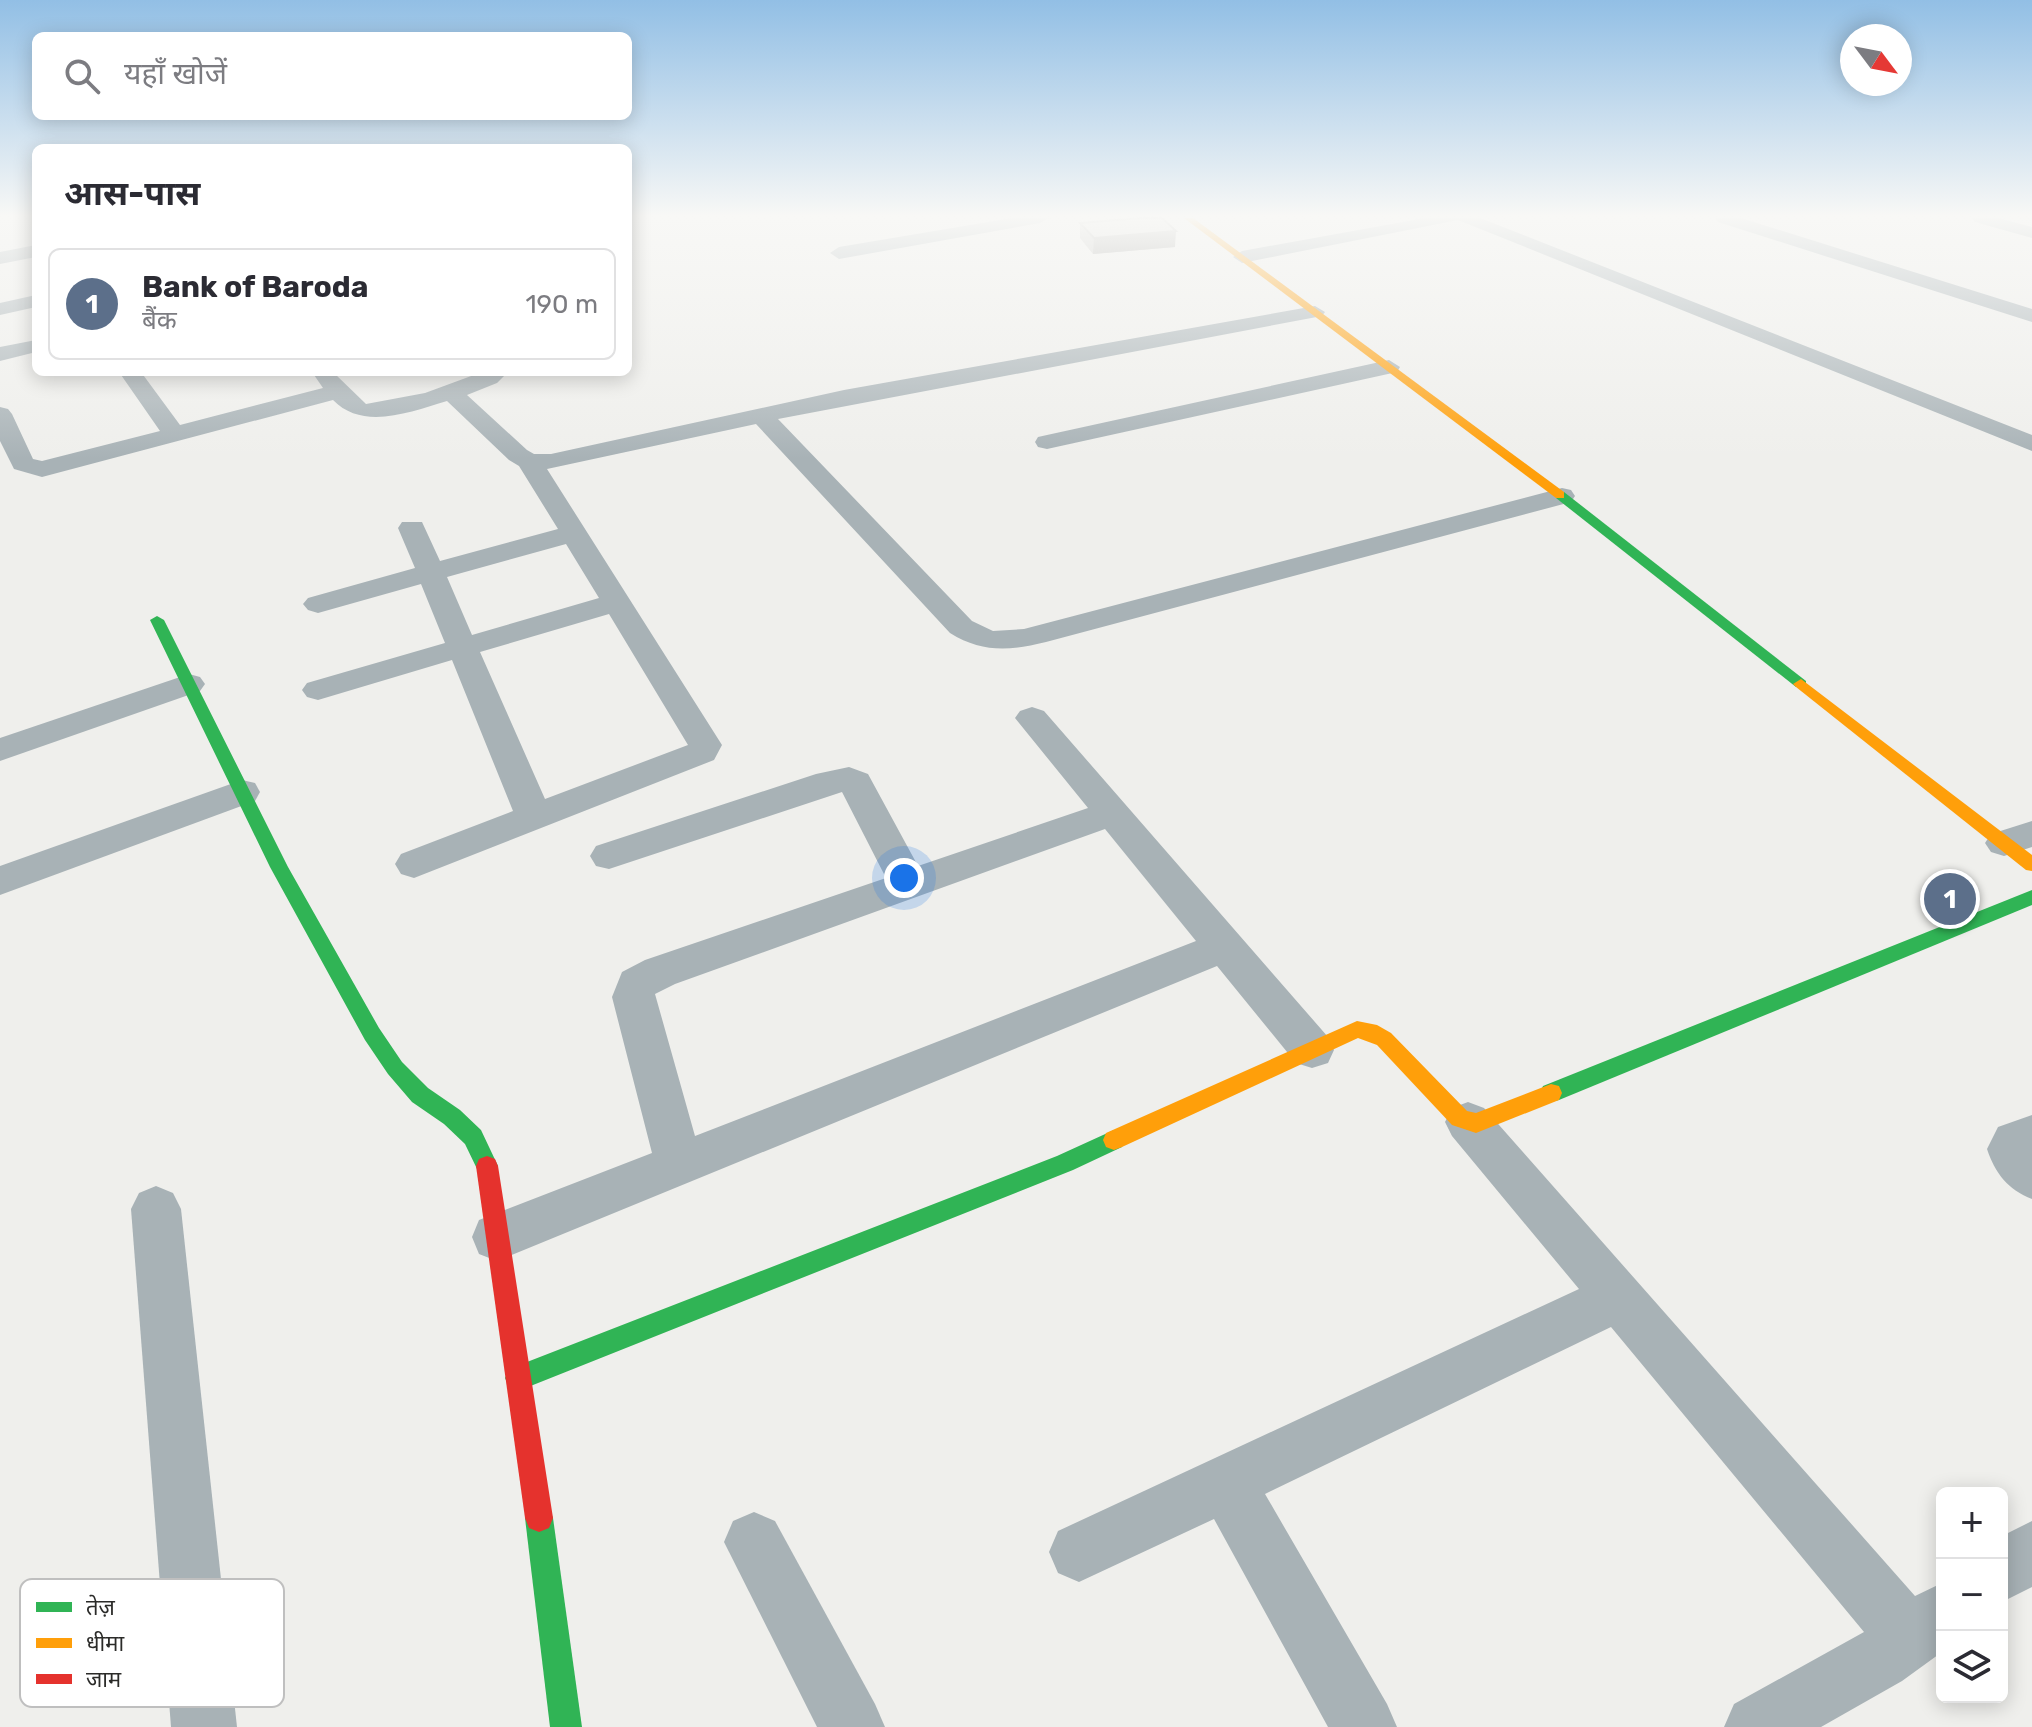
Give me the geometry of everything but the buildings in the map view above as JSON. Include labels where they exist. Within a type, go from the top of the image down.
[{"type":"main road","points":[[1297,299],[2023,847]]},
{"type":"main road","points":[[157,620],[279,867],[372,1034],[395,1068],[420,1095],[452,1117],[473,1137],[486,1160],[566,1727]]},
{"type":"main road","points":[[518,1378],[1065,1163],[1357,1029],[1370,1031],[1384,1039],[1468,1122],[1476,1123],[2032,897]]},
{"type":"street","points":[[1668,299],[2032,444]]},
{"type":"street","points":[[1977,299],[2032,316]]},
{"type":"street","points":[[0,309],[32,302]]},
{"type":"street","points":[[449,391],[518,455],[529,461],[559,461],[1035,360],[1315,312]]},
{"type":"street","points":[[0,354],[32,347]]},
{"type":"street","points":[[1047,442],[1389,367]]},
{"type":"street","points":[[133,376],[175,435]]},
{"type":"street","points":[[325,376],[353,406],[372,411],[481,382],[491,376]]},
{"type":"street","points":[[0,414],[23,464],[30,468],[61,465],[339,391]]},
{"type":"street","points":[[762,416],[961,627],[977,639],[993,642],[1036,635],[1562,496]]},
{"type":"street","points":[[414,864],[702,752],[705,745],[529,461]]},
{"type":"street","points":[[412,528],[534,817]]},
{"type":"street","points":[[318,604],[574,533]]},
{"type":"street","points":[[318,690],[617,602]]},
{"type":"street","points":[[0,750],[189,684]]},
{"type":"street","points":[[1032,718],[1312,1050]]},
{"type":"street","points":[[609,856],[829,782],[849,779],[855,782],[909,885]]},
{"type":"street","points":[[0,881],[242,792]]},
{"type":"street","points":[[679,1165],[633,997],[637,984],[660,972],[1112,813]]},
{"type":"street","points":[[497,1237],[1223,947]]},
{"type":"street","points":[[1468,1122],[1618,1297],[1926,1626],[1880,1659],[1757,1727]]},
{"type":"street","points":[[2032,1136],[2015,1142],[2011,1149],[2014,1158],[2032,1177]]},
{"type":"street","points":[[156,1209],[190,1579]]},
{"type":"street","points":[[1079,1552],[1618,1297]]},
{"type":"street","points":[[1226,1483],[1364,1727]]},
{"type":"street","points":[[754,1542],[852,1727]]},
{"type":"street","points":[[2008,1568],[2032,1551]]},
{"type":"street","points":[[202,1707],[204,1727]]},
{"type":"traffic: fast","points":[[1560,495],[1801,684]]},
{"type":"traffic: fast","points":[[157,620],[279,867],[372,1034],[395,1068],[420,1095],[452,1117],[473,1137],[487,1166]]},
{"type":"traffic: fast","points":[[1551,1093],[2032,897]]},
{"type":"traffic: fast","points":[[518,1378],[1065,1163],[1114,1140]]},
{"type":"traffic: fast","points":[[539,1518],[566,1727]]},
{"type":"traffic: slow","points":[[1296,299],[1560,495]]},
{"type":"traffic: slow","points":[[1801,684],[2032,865]]},
{"type":"traffic: slow","points":[[1114,1140],[1357,1029],[1370,1031],[1384,1039],[1460,1118],[1476,1123],[1551,1093]]},
{"type":"traffic: jam","points":[[487,1166],[539,1518]]},
{"type":"place","name":"Bank of Baroda","points":[[1950,899]]}]
